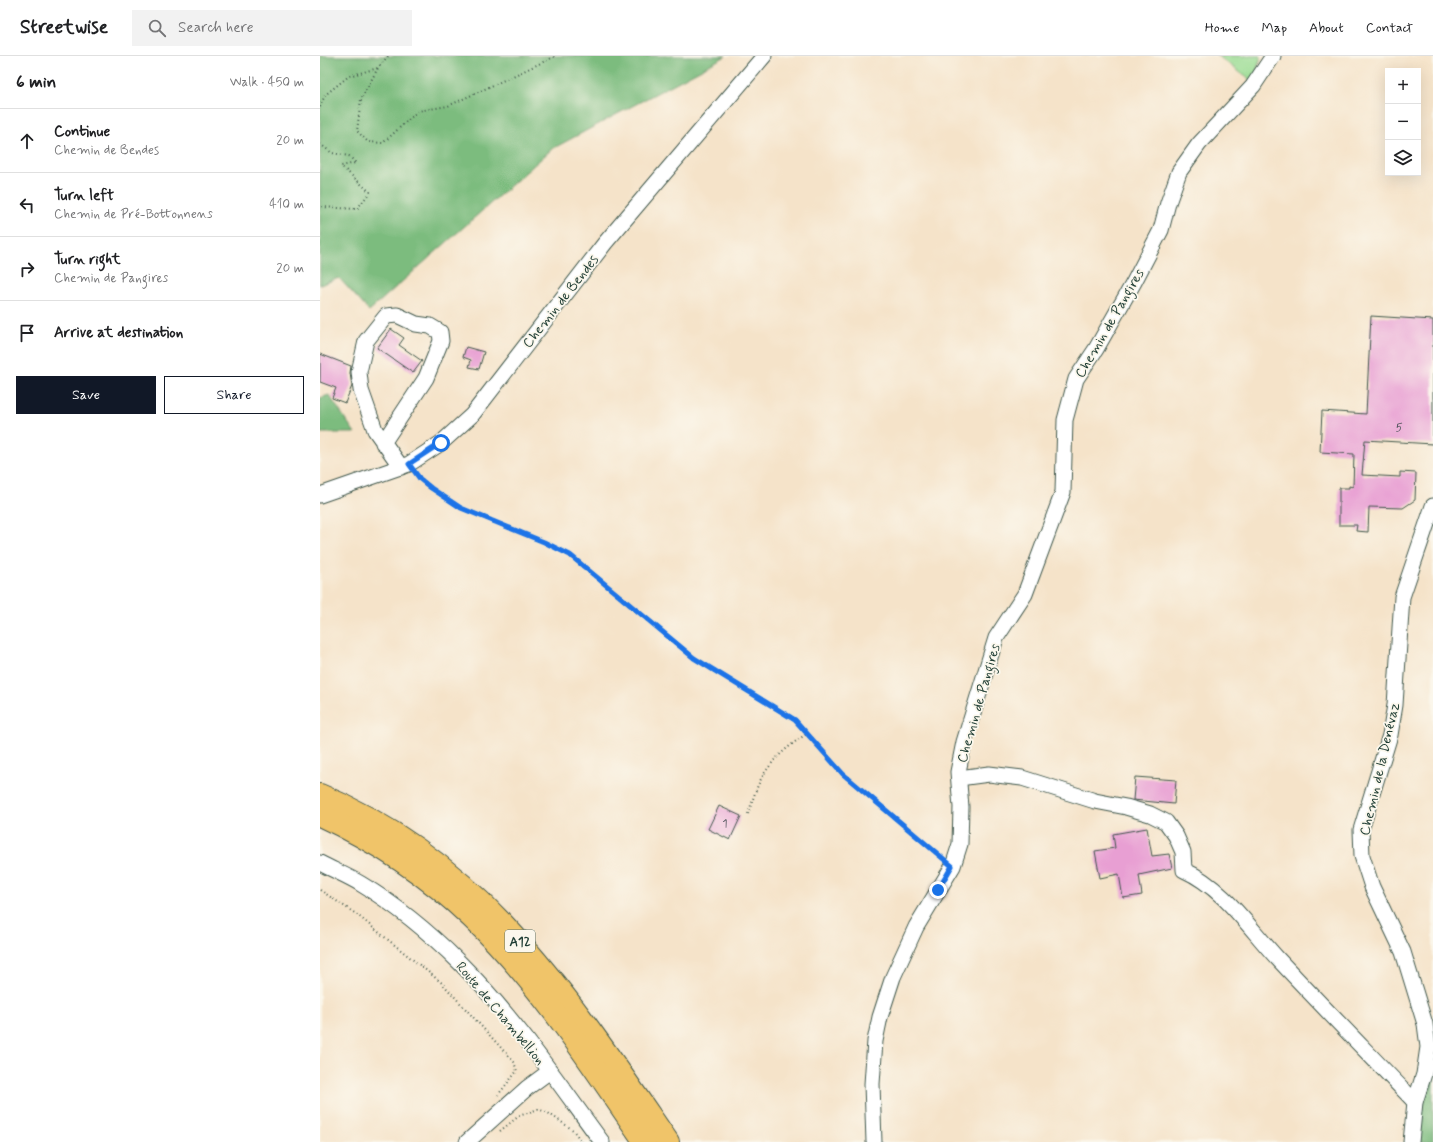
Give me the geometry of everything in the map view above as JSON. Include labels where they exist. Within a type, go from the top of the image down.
[{"type":"highway","name":"A12","points":[[320,795],[362,816],[407,842],[448,873],[485,904],[525,947],[563,994],[668,1142]]},
{"type":"highway","name":"A12","points":[[320,815],[391,853],[439,888],[472,917],[512,960],[549,1005],[645,1142]]},
{"type":"street","name":"Chemin de Bendes","points":[[320,496],[405,465],[441,443],[472,415],[605,243],[764,56]]},
{"type":"street","name":"Chemin de Pangires","points":[[874,1142],[872,1084],[875,1041],[880,1017],[893,977],[916,927],[952,866],[960,844],[961,807],[958,772],[964,742],[996,638],[1025,594],[1063,492],[1065,420],[1076,379],[1096,349],[1119,309],[1161,230],[1168,203],[1179,172],[1199,144],[1253,86],[1270,58]]},
{"type":"street","points":[[383,443],[426,378],[441,341],[440,332],[430,326],[416,324],[397,316],[386,316],[366,341],[359,372],[361,390],[375,430],[383,443],[405,465]]},
{"type":"street","name":"Chemin de la Denévaz","points":[[1411,1142],[1415,1102],[1424,1074],[1428,1047],[1425,1024],[1403,952],[1372,886],[1362,856],[1361,830],[1390,735],[1396,705],[1402,597],[1433,506]]},
{"type":"street","points":[[959,778],[989,774],[1022,778],[1095,801],[1126,807],[1150,814],[1166,822],[1176,836],[1183,852],[1184,870],[1197,876],[1218,893],[1238,913],[1277,958],[1415,1102]]},
{"type":"street","name":"Route de Chambellion","points":[[320,863],[361,884],[395,908],[431,936],[460,963],[508,1016],[602,1142]]},
{"type":"street","points":[[467,1142],[528,1088],[550,1071]]},
{"type":"path","points":[[388,56],[378,68],[361,99],[357,131],[368,142],[383,143],[418,112],[448,106],[556,56]]},
{"type":"path","points":[[320,107],[325,95],[349,76],[378,68]]},
{"type":"path","points":[[320,144],[332,153],[349,156],[356,163],[341,166],[370,192],[358,209],[320,207]]},
{"type":"path","points":[[405,465],[431,488],[461,508],[544,542],[570,555],[694,658],[795,720],[843,774],[952,866]]},
{"type":"path","points":[[748,814],[760,782],[769,766],[788,746],[808,733]]},
{"type":"path","points":[[320,890],[356,914],[442,983],[514,1062],[517,1071],[498,1096]]},
{"type":"path","points":[[478,1132],[487,1136],[496,1134],[519,1116],[538,1109],[548,1113],[573,1130],[582,1142]]},
{"type":"green space","points":[[320,56],[726,56],[552,149],[369,311],[339,278],[320,285]]},
{"type":"green space","points":[[1218,56],[1261,56],[1253,82]]},
{"type":"green space","points":[[329,395],[355,433],[320,433],[320,398]]},
{"type":"green space","points":[[1433,1052],[1433,1142],[1417,1142],[1423,1096]]},
{"type":"building","points":[[1371,316],[1433,320],[1433,444],[1365,440],[1362,475],[1400,477],[1400,472],[1416,473],[1415,500],[1403,508],[1369,507],[1368,532],[1356,531],[1357,525],[1339,525],[1339,488],[1349,488],[1349,486],[1353,487],[1354,454],[1320,452],[1322,411],[1366,414]]},
{"type":"building","points":[[391,329],[404,338],[399,345],[422,361],[413,373],[377,348]]},
{"type":"building","points":[[466,347],[484,352],[479,369],[469,367],[471,360],[463,357]]},
{"type":"building","points":[[320,354],[351,366],[350,373],[352,386],[345,403],[332,398],[336,388],[320,382]]},
{"type":"building","points":[[1135,777],[1176,780],[1174,804],[1133,800]]},
{"type":"building","points":[[719,806],[741,816],[730,840],[708,829]]},
{"type":"building","points":[[1147,828],[1152,856],[1169,854],[1172,868],[1139,875],[1142,895],[1123,898],[1119,874],[1100,878],[1095,851],[1115,848],[1113,834]]},
{"type":"route","points":[[441,443],[409,464],[420,479],[461,508],[558,548],[570,555],[694,658],[795,720],[843,774],[952,866],[938,890]]}]
